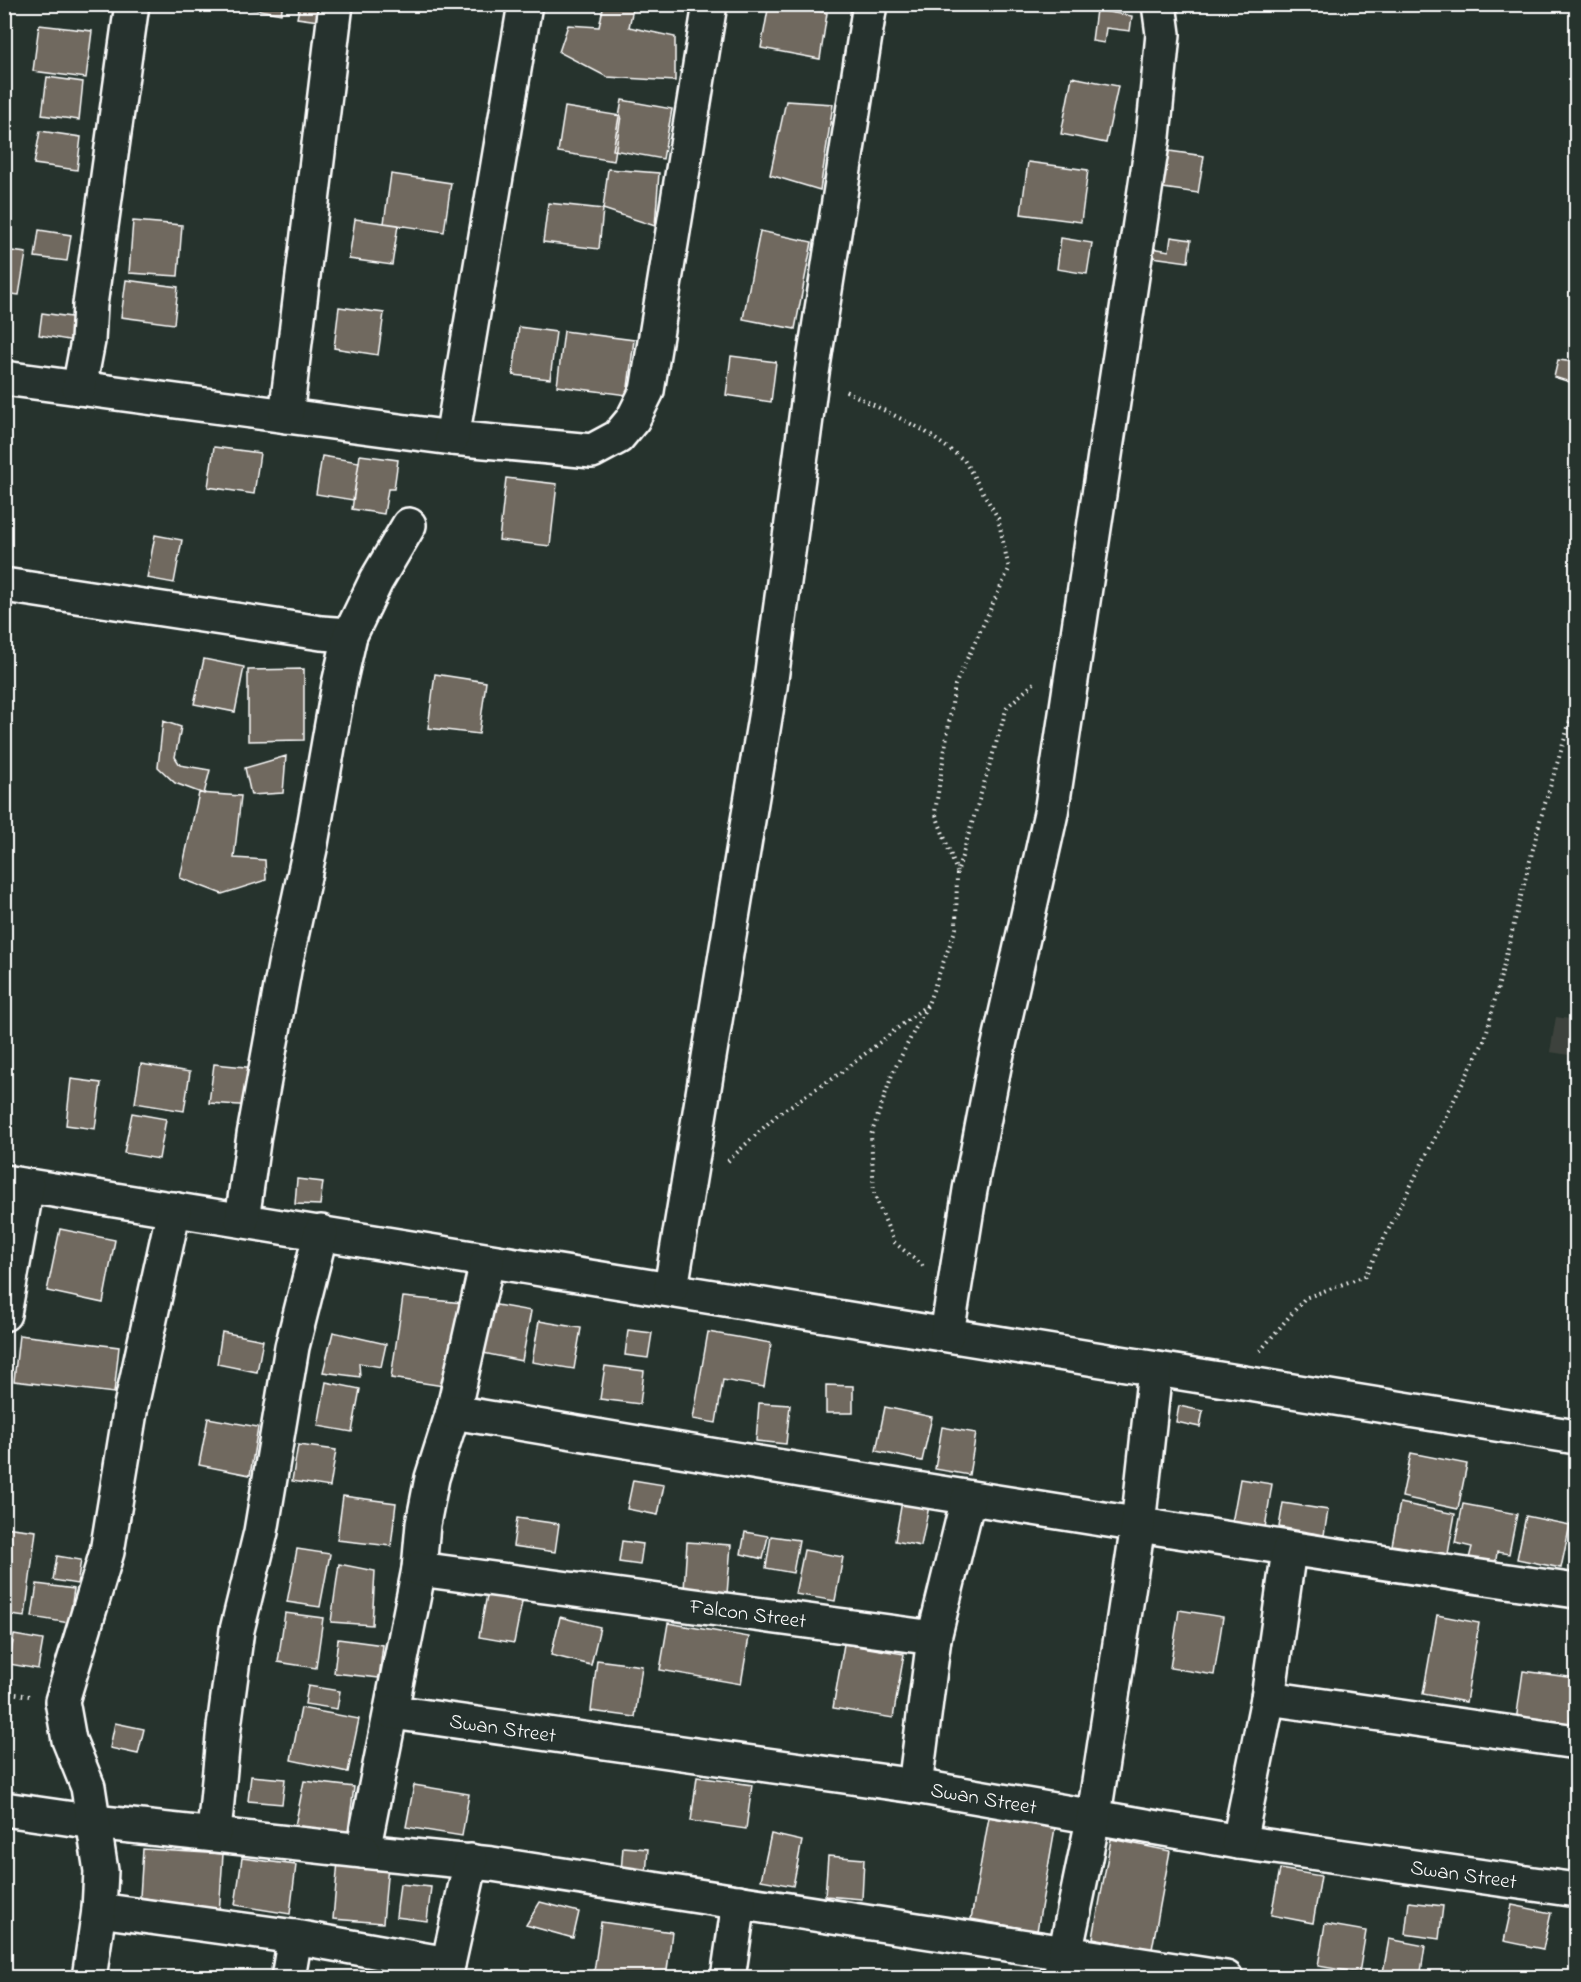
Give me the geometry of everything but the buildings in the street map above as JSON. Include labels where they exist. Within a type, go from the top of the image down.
[{"type":"street","points":[[79,388],[88,342],[91,294],[132,4]]},
{"type":"street","points":[[286,416],[336,4]]},
{"type":"street","points":[[452,438],[525,4]]},
{"type":"street","points":[[4,378],[452,438],[592,451],[618,437],[633,419],[646,391],[710,4]]},
{"type":"street","points":[[671,1288],[770,687],[812,373],[870,4]]},
{"type":"street","points":[[947,1334],[955,1274],[994,1067],[1052,813],[1153,137],[1163,34],[1159,4]]},
{"type":"street","points":[[242,1220],[254,1135],[285,965],[311,844],[350,635],[376,581],[409,525]]},
{"type":"street","points":[[4,585],[321,633],[350,635]]},
{"type":"street","points":[[4,1314],[16,1184],[321,1232],[487,1262],[671,1288],[1155,1370],[1576,1437]]},
{"type":"street","points":[[89,1977],[99,1910],[101,1870],[88,1787],[69,1740],[62,1701],[106,1552],[131,1406],[174,1209]]},
{"type":"street","points":[[214,1833],[224,1727],[237,1630],[261,1532],[292,1347],[321,1232]]},
{"type":"street","points":[[363,1851],[419,1569],[423,1524],[432,1478],[453,1412],[487,1262]]},
{"type":"street","points":[[1061,1965],[1094,1815],[1138,1525],[1155,1370]]},
{"type":"street","points":[[453,1412],[968,1499],[1289,1550],[1576,1591]]},
{"type":"street","points":[[915,1786],[934,1638],[968,1499]]},
{"type":"street","points":[[1239,1842],[1268,1698],[1289,1550]]},
{"type":"street","name":"Falcon Street","points":[[419,1569],[934,1638]]},
{"type":"street","points":[[1268,1698],[1576,1742]]},
{"type":"street","name":"Swan Street","points":[[392,1712],[915,1786],[1094,1815],[1239,1842],[1576,1890]]},
{"type":"street","points":[[4,1809],[94,1822],[471,1861],[740,1902],[1061,1965],[1226,1977]]},
{"type":"street","points":[[99,1910],[295,1937],[446,1971],[471,1861]]},
{"type":"street","points":[[728,1977],[740,1902]]},
{"type":"street","points":[[288,1977],[295,1937]]},
{"type":"path","points":[[812,373],[923,430],[964,460],[998,518],[1009,569],[956,685],[935,812],[957,873]]},
{"type":"path","points":[[955,1274],[921,1265],[894,1242],[874,1194],[871,1135],[892,1072],[928,1004],[956,928],[957,873],[1007,707],[1078,645]]},
{"type":"path","points":[[1233,1381],[1305,1298],[1365,1276],[1396,1216],[1485,1039],[1541,817],[1576,701]]},
{"type":"path","points":[[722,1167],[778,1114],[842,1072],[928,1004]]},
{"type":"shaded area","points":[[1556,1017],[1576,1020],[1576,1056],[1550,1052]]}]
